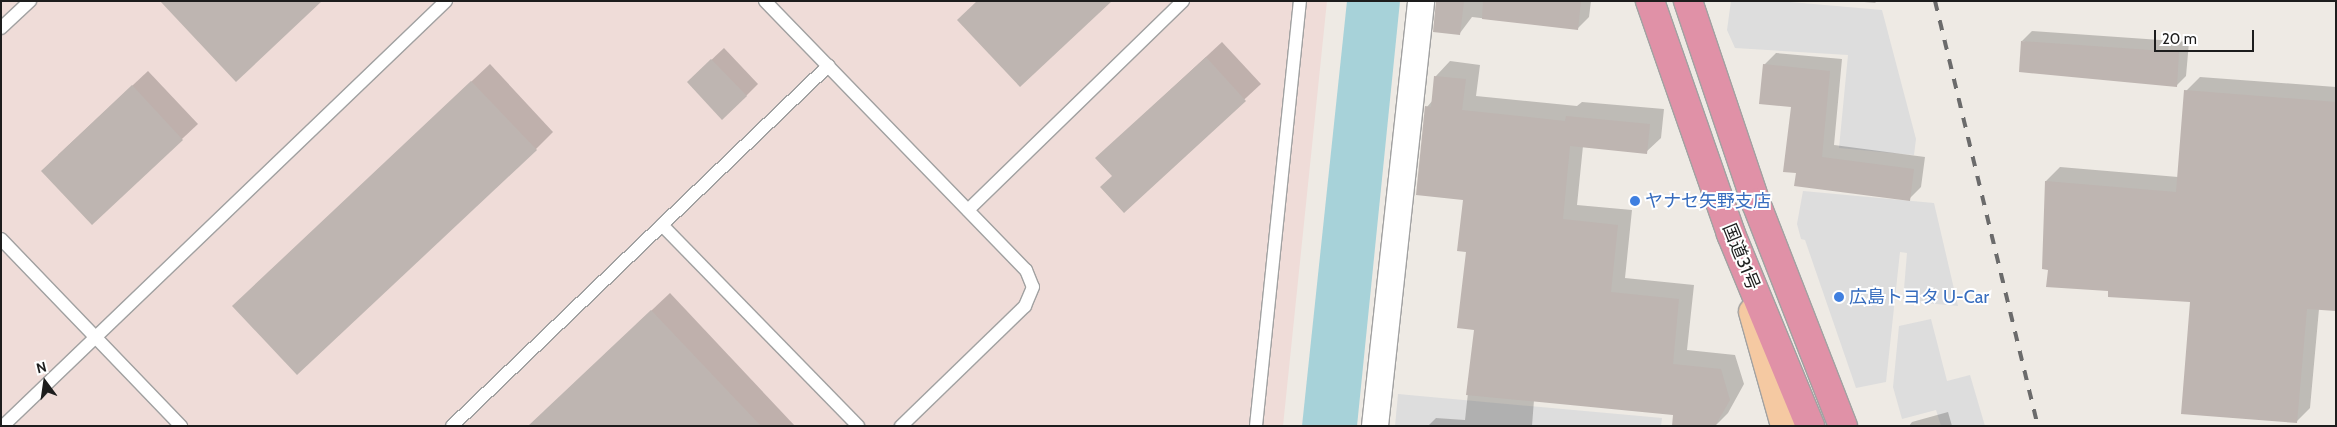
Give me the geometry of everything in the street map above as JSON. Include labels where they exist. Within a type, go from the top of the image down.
[{"type":"highway","name":"国道31号","points":[[1650,1],[1731,234],[1810,426]]},
{"type":"highway","name":"国道31号","points":[[1688,1],[1756,203],[1843,426]]},
{"type":"main road","points":[[1731,234],[1785,426]]},
{"type":"street","points":[[1375,426],[1421,1]]},
{"type":"lane","points":[[1,28],[30,1]]},
{"type":"lane","points":[[3,426],[446,1]]},
{"type":"lane","points":[[765,1],[1026,270],[1033,287],[1025,306],[901,426]]},
{"type":"lane","points":[[968,210],[1183,1]]},
{"type":"lane","points":[[1256,426],[1300,1]]},
{"type":"lane","points":[[452,426],[828,66]]},
{"type":"lane","points":[[662,225],[858,426]]},
{"type":"lane","points":[[1,240],[182,426]]},
{"type":"shaded area","points":[[1,1],[1327,1],[1283,426],[1,426]]},
{"type":"shaded area","points":[[1731,1],[1779,1],[1882,10],[1916,139],[1914,155],[1839,148],[1848,55],[1735,48],[1727,30]]},
{"type":"shaded area","points":[[1803,191],[1934,203],[1958,306],[1903,301],[1907,253],[1900,252],[1886,382],[1856,388],[1805,240],[1801,239],[1797,224]]},
{"type":"shaded area","points":[[1931,319],[1947,381],[1970,375],[1985,426],[1941,426],[1936,410],[1902,419],[1893,387],[1899,326]]},
{"type":"shaded area","points":[[1398,394],[1662,418],[1661,426],[1395,426]]},
{"type":"water","points":[[1347,1],[1400,1],[1357,426],[1302,426]]},
{"type":"building","points":[[160,1],[322,1],[236,82]]},
{"type":"building","points":[[977,1],[1112,1],[1020,87],[957,20]]},
{"type":"building","points":[[1436,1],[1464,1],[1460,35],[1433,32]]},
{"type":"building","points":[[1483,1],[1581,1],[1578,30],[1482,19]]},
{"type":"building","points":[[2021,41],[2179,52],[2177,87],[2019,72]]},
{"type":"building","points":[[1206,57],[1246,101],[1124,213],[1100,187],[1112,176],[1095,158]]},
{"type":"building","points":[[711,59],[747,96],[722,120],[687,82]]},
{"type":"building","points":[[1763,64],[1830,71],[1822,157],[1914,169],[1910,201],[1794,186],[1796,173],[1783,172],[1791,107],[1759,104]]},
{"type":"building","points":[[1434,76],[1466,79],[1462,110],[1565,121],[1566,116],[1650,124],[1647,154],[1570,146],[1563,219],[1618,225],[1611,292],[1679,299],[1673,364],[1721,369],[1730,400],[1715,426],[1672,426],[1673,415],[1466,395],[1474,330],[1457,328],[1466,252],[1457,251],[1463,200],[1416,195],[1425,106],[1431,107]]},
{"type":"building","points":[[471,81],[537,150],[297,375],[232,306]]},
{"type":"building","points":[[132,85],[183,140],[92,225],[41,171]]},
{"type":"building","points":[[2184,90],[2336,102],[2336,311],[2307,309],[2297,423],[2181,414],[2190,302],[2108,297],[2108,291],[2046,287],[2048,270],[2042,269],[2045,181],[2176,192]]},
{"type":"building","points":[[651,310],[761,426],[528,426]]},
{"type":"railway","points":[[1935,1],[2038,426]]},
{"type":"place","name":"ヤナセ矢野支店","points":[[1635,201]]},
{"type":"place","name":"広島トヨタ U-Car","points":[[1839,297]]}]
